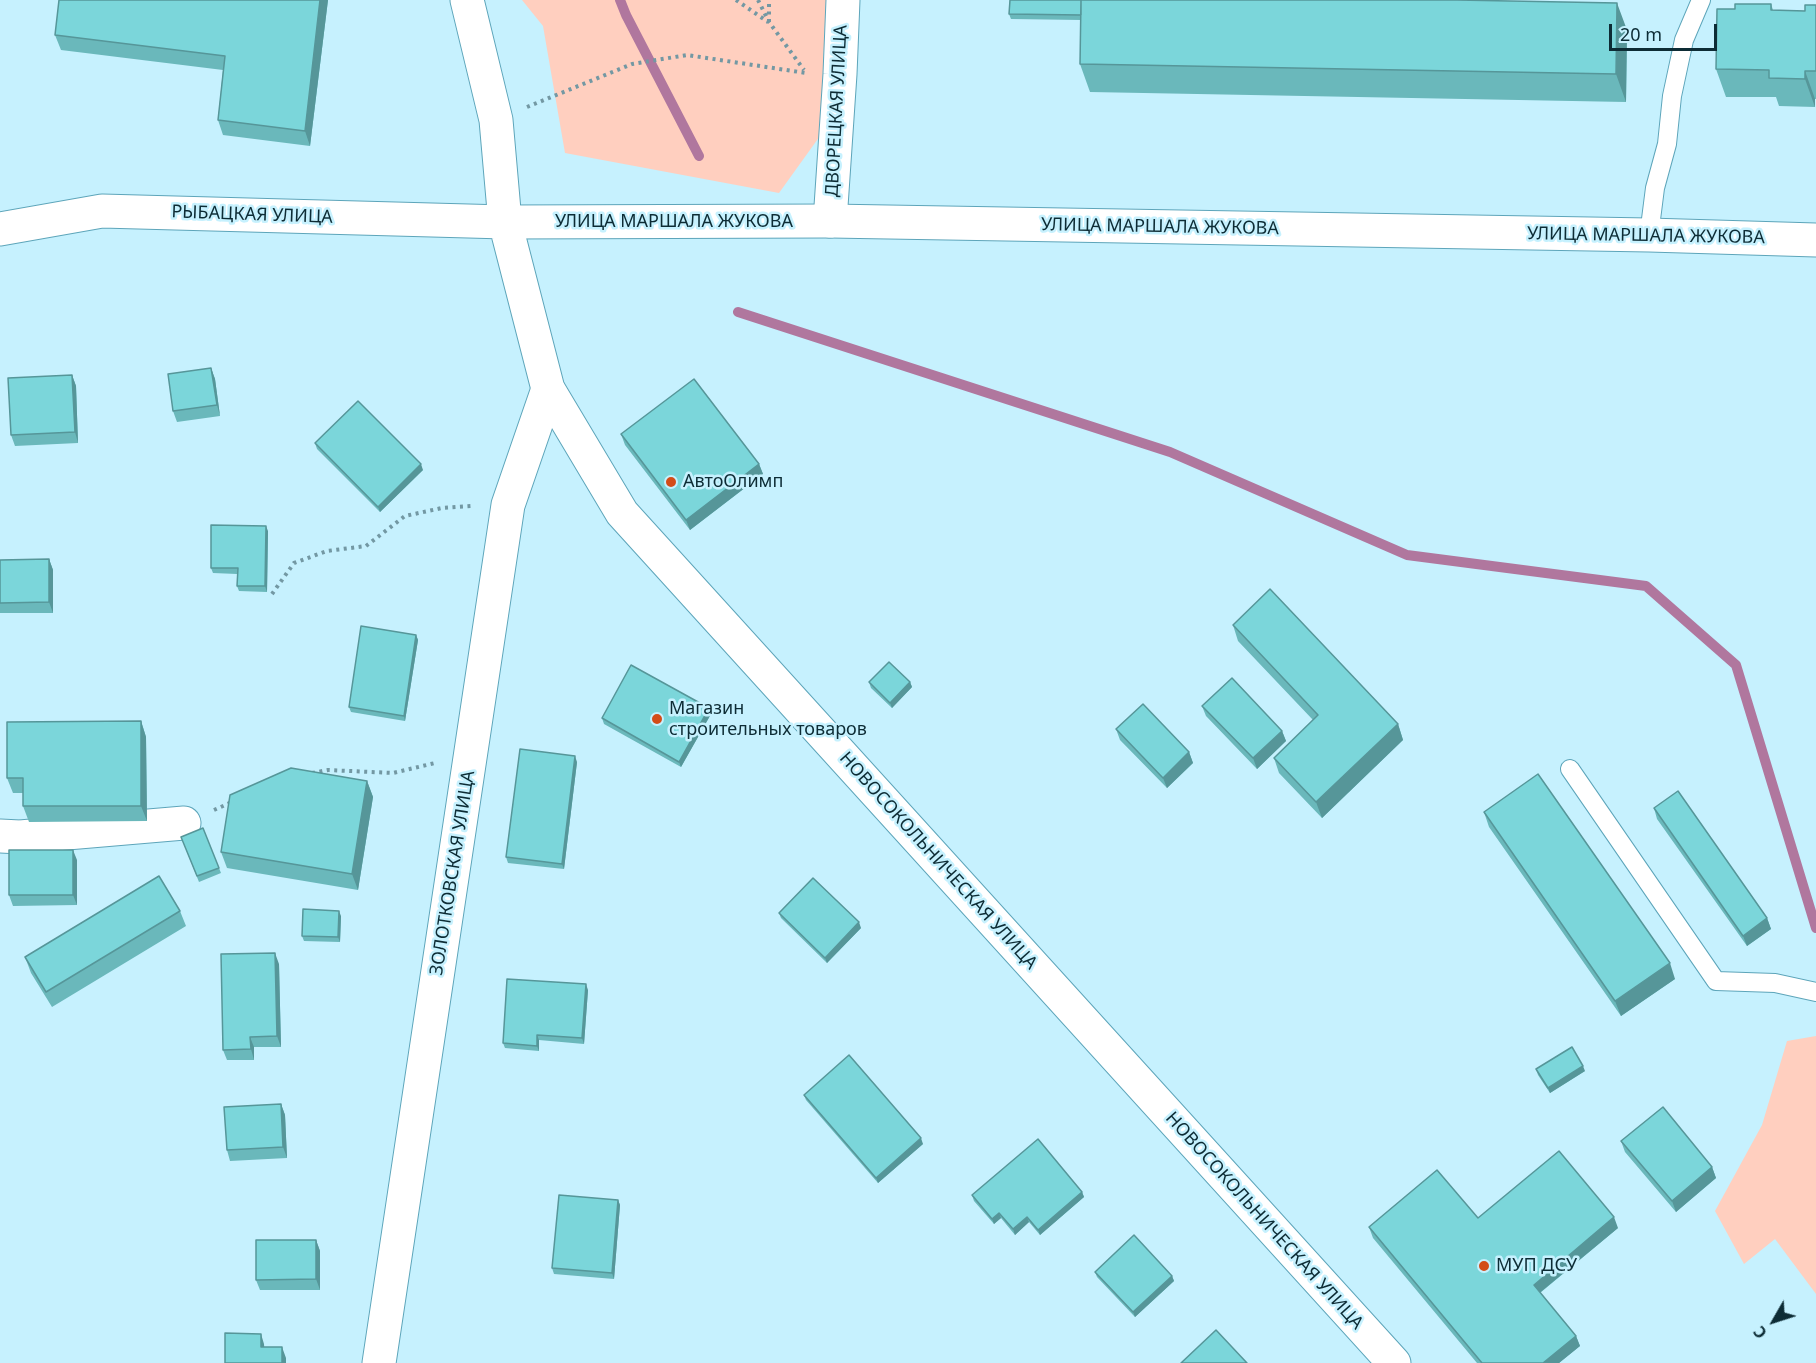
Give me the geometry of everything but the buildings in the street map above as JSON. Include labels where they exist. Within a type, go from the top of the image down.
[{"type":"street","name":"НОВОСОКОЛЬНИЧЕСКАЯ УЛИЦА","points":[[467,0],[496,120],[505,222],[548,389],[622,513],[1394,1363]]},
{"type":"street","name":"ДВОРЕЦКАЯ УЛИЦА","points":[[830,221],[843,0]]},
{"type":"street","name":"РЫБАЦКАЯ УЛИЦА","points":[[0,230],[102,211],[505,222]]},
{"type":"street","name":"УЛИЦА МАРШАЛА ЖУКОВА","points":[[505,222],[830,221],[1816,240]]},
{"type":"street","name":"ЗОЛОТКОВСКАЯ УЛИЦА","points":[[379,1363],[508,505],[548,389]]},
{"type":"street","points":[[0,836],[20,837],[184,823]]},
{"type":"lane","points":[[1649,235],[1655,188],[1667,144],[1672,96],[1684,40],[1701,0]]},
{"type":"lane","points":[[1570,769],[1716,981],[1775,982],[1816,992]]},
{"type":"path","points":[[736,0],[769,22]]},
{"type":"path","points":[[496,120],[632,64],[687,55],[806,73],[769,22],[758,0]]},
{"type":"path","points":[[769,0],[769,22]]},
{"type":"path","points":[[272,594],[294,563],[327,551],[366,546],[405,516],[442,508],[508,505]]},
{"type":"path","points":[[305,774],[328,771],[393,773],[471,754]]},
{"type":"path","points":[[184,823],[242,798]]},
{"type":"shaded area","points":[[522,0],[826,0],[820,136],[779,193],[565,153],[543,26]]},
{"type":"shaded area","points":[[1816,1036],[1816,1294],[1775,1239],[1744,1264],[1715,1211],[1762,1125],[1787,1041]]},
{"type":"waterway","points":[[620,0],[699,156]]},
{"type":"waterway","points":[[738,312],[1170,452],[1407,555],[1646,586],[1736,665],[1816,928]]},
{"type":"place","name":"АвтоОлимп","points":[[671,482]]},
{"type":"place","name":"Магазин строительных товаров","points":[[657,719]]},
{"type":"place","name":"МУП ДСУ","points":[[1484,1266]]}]
